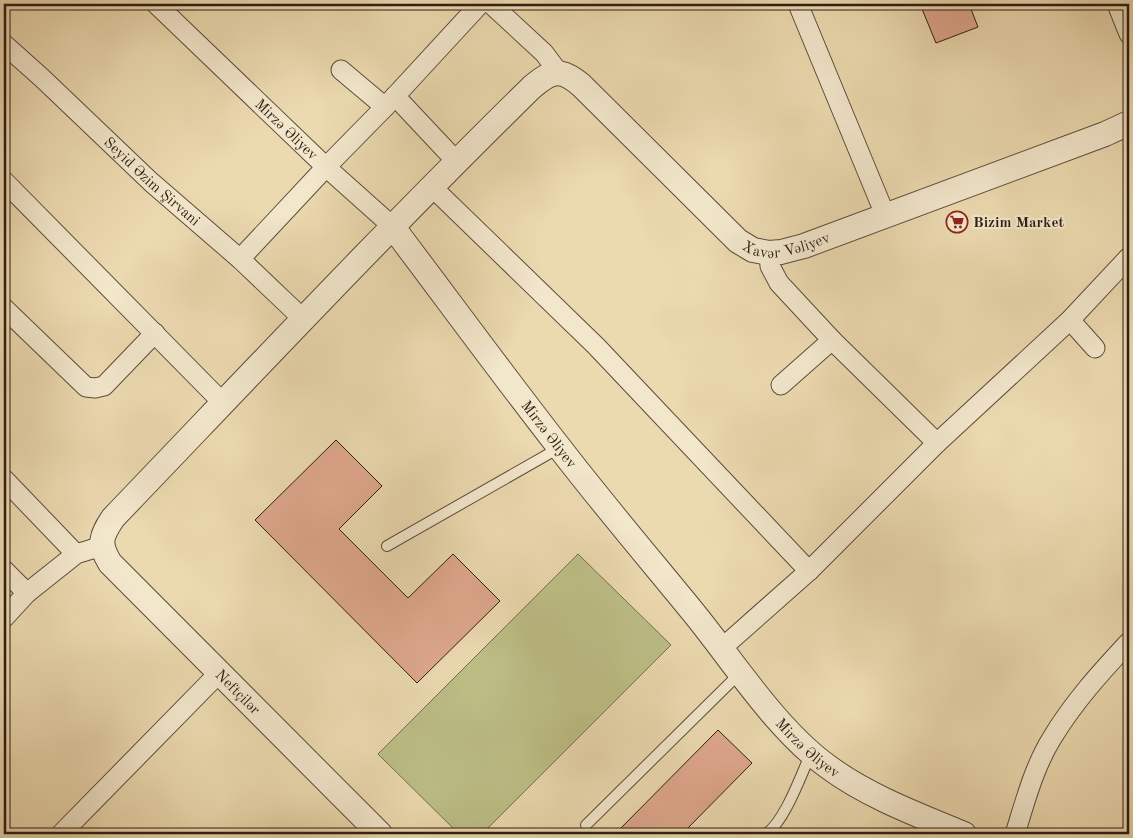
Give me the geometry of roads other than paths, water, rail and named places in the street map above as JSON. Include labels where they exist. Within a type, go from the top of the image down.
[{"type":"street","name":"Mirzə Əliyev","points":[[156,4],[326,167],[392,226],[559,448],[771,710],[811,753],[849,780],[890,802],[964,834]]},
{"type":"street","points":[[240,259],[390,102],[480,4]]},
{"type":"street","name":"Xavər Vəliyev","points":[[492,4],[544,53],[559,73],[569,75],[581,85],[738,241],[753,250],[769,253],[804,246],[886,217],[1105,134],[1129,123]]},
{"type":"street","points":[[798,4],[886,217]]},
{"type":"street","points":[[1118,4],[1129,34]]},
{"type":"street","name":"Seyid Əzim Şirvani","points":[[4,44],[151,182],[240,259],[302,318]]},
{"type":"street","points":[[341,70],[390,102],[456,161]]},
{"type":"street","points":[[4,618],[27,593],[76,554],[102,546],[104,532],[113,518],[302,318],[456,161],[543,77],[559,73]]},
{"type":"street","points":[[4,181],[223,403]]},
{"type":"street","points":[[431,186],[596,346],[808,571]]},
{"type":"street","points":[[769,253],[770,266],[779,283],[832,340],[938,443]]},
{"type":"street","points":[[722,648],[808,571],[938,443],[1070,320],[1129,257]]},
{"type":"street","points":[[4,308],[86,386],[95,388],[104,386],[155,333]]},
{"type":"street","points":[[1070,320],[1095,348]]},
{"type":"street","points":[[781,386],[832,340]]},
{"type":"street","points":[[4,479],[76,554]]},
{"type":"street","name":"Neftçilər","points":[[102,546],[110,563],[380,834]]},
{"type":"street","points":[[4,570],[27,593]]},
{"type":"street","points":[[1015,834],[1036,770],[1052,738],[1091,683],[1129,642]]},
{"type":"street","points":[[62,834],[219,673]]},
{"type":"lane","points":[[387,546],[559,448]]},
{"type":"lane","points":[[586,825],[740,672]]},
{"type":"lane","points":[[766,834],[773,830],[781,817],[811,753]]},
{"type":"place","name":"Bizim Market","points":[[957,222]]}]
